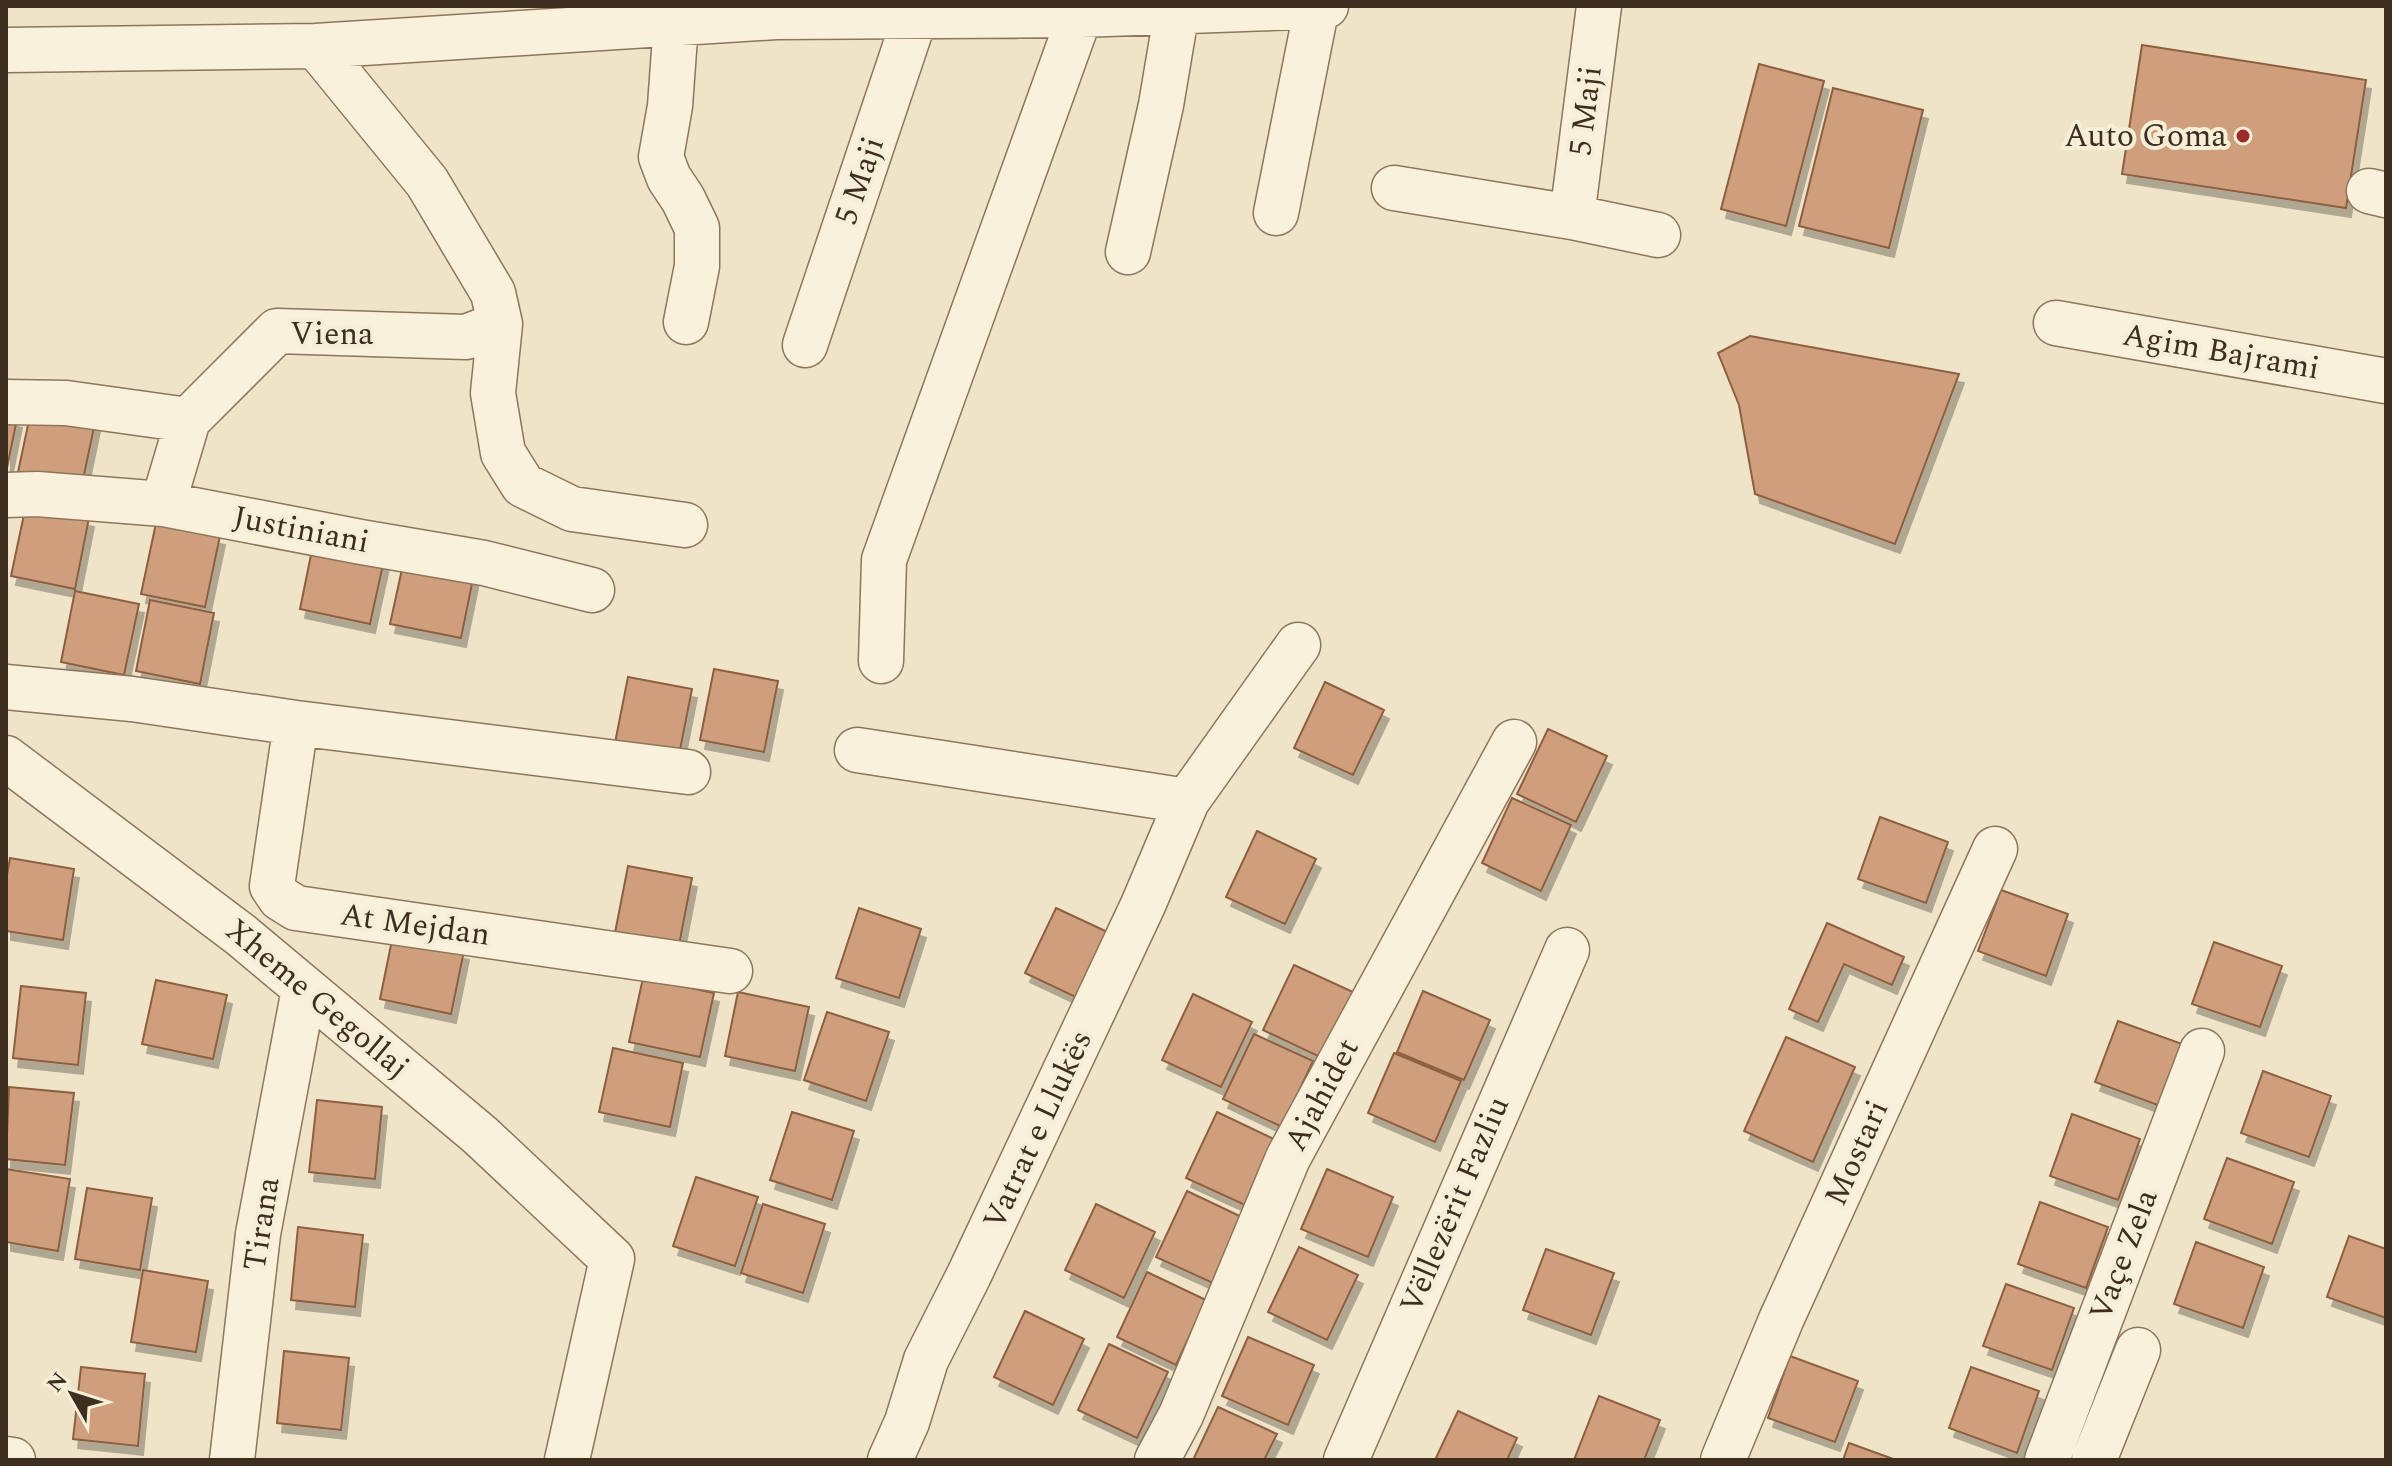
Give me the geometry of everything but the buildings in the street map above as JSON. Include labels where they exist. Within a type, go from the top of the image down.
[{"type":"street","points":[[1276,213],[1317,6]]},
{"type":"street","points":[[6,50],[316,46],[776,17],[1080,15],[1326,6]]},
{"type":"street","name":"5 Maji","points":[[1572,217],[1599,6]]},
{"type":"street","points":[[1128,252],[1161,105],[1177,10]]},
{"type":"street","points":[[881,661],[884,560],[1080,15]]},
{"type":"street","name":"5 Maji","points":[[805,345],[915,17]]},
{"type":"street","points":[[676,23],[670,106],[661,157],[697,228],[697,266],[686,322]]},
{"type":"street","points":[[316,46],[427,182],[493,293],[500,324],[493,393],[503,453],[523,485],[572,509],[685,525]]},
{"type":"street","points":[[1394,188],[1572,217],[1658,235]]},
{"type":"street","name":"Agim Bajrami","points":[[2056,323],[2386,381]]},
{"type":"street","name":"Viena","points":[[163,504],[188,420],[277,331],[466,337],[500,324]]},
{"type":"street","points":[[6,402],[66,403],[188,420]]},
{"type":"street","name":"Justiniani","points":[[6,495],[37,494],[163,504],[484,563],[592,590]]},
{"type":"street","name":"Vatrat e Llukës","points":[[890,1460],[907,1422],[926,1360],[1137,918],[1187,801],[1298,645]]},
{"type":"street","points":[[6,687],[132,699],[296,723],[688,772]]},
{"type":"street","name":"At Mejdan","points":[[296,723],[272,886],[280,898],[296,908],[730,971]]},
{"type":"street","name":"Ajahidet","points":[[1157,1460],[1181,1415],[1288,1158],[1514,742]]},
{"type":"street","points":[[857,750],[1187,801]]},
{"type":"street","name":"Xheme Gegollaj","points":[[6,758],[241,935],[480,1135],[612,1259],[567,1460]]},
{"type":"street","name":"Mostari","points":[[1723,1460],[1781,1320],[1995,849]]},
{"type":"street","name":"Vëllezërit Fazliu","points":[[1346,1460],[1567,950]]},
{"type":"street","name":"Tirana","points":[[232,1460],[258,1234],[304,989]]},
{"type":"street","name":"Vaçe Zela","points":[[2047,1460],[2202,1051]]},
{"type":"street","points":[[2094,1460],[2138,1350]]},
{"type":"street","points":[[6,1459],[13,1460]]},
{"type":"place","name":"Auto Goma","points":[[2243,136]]}]
